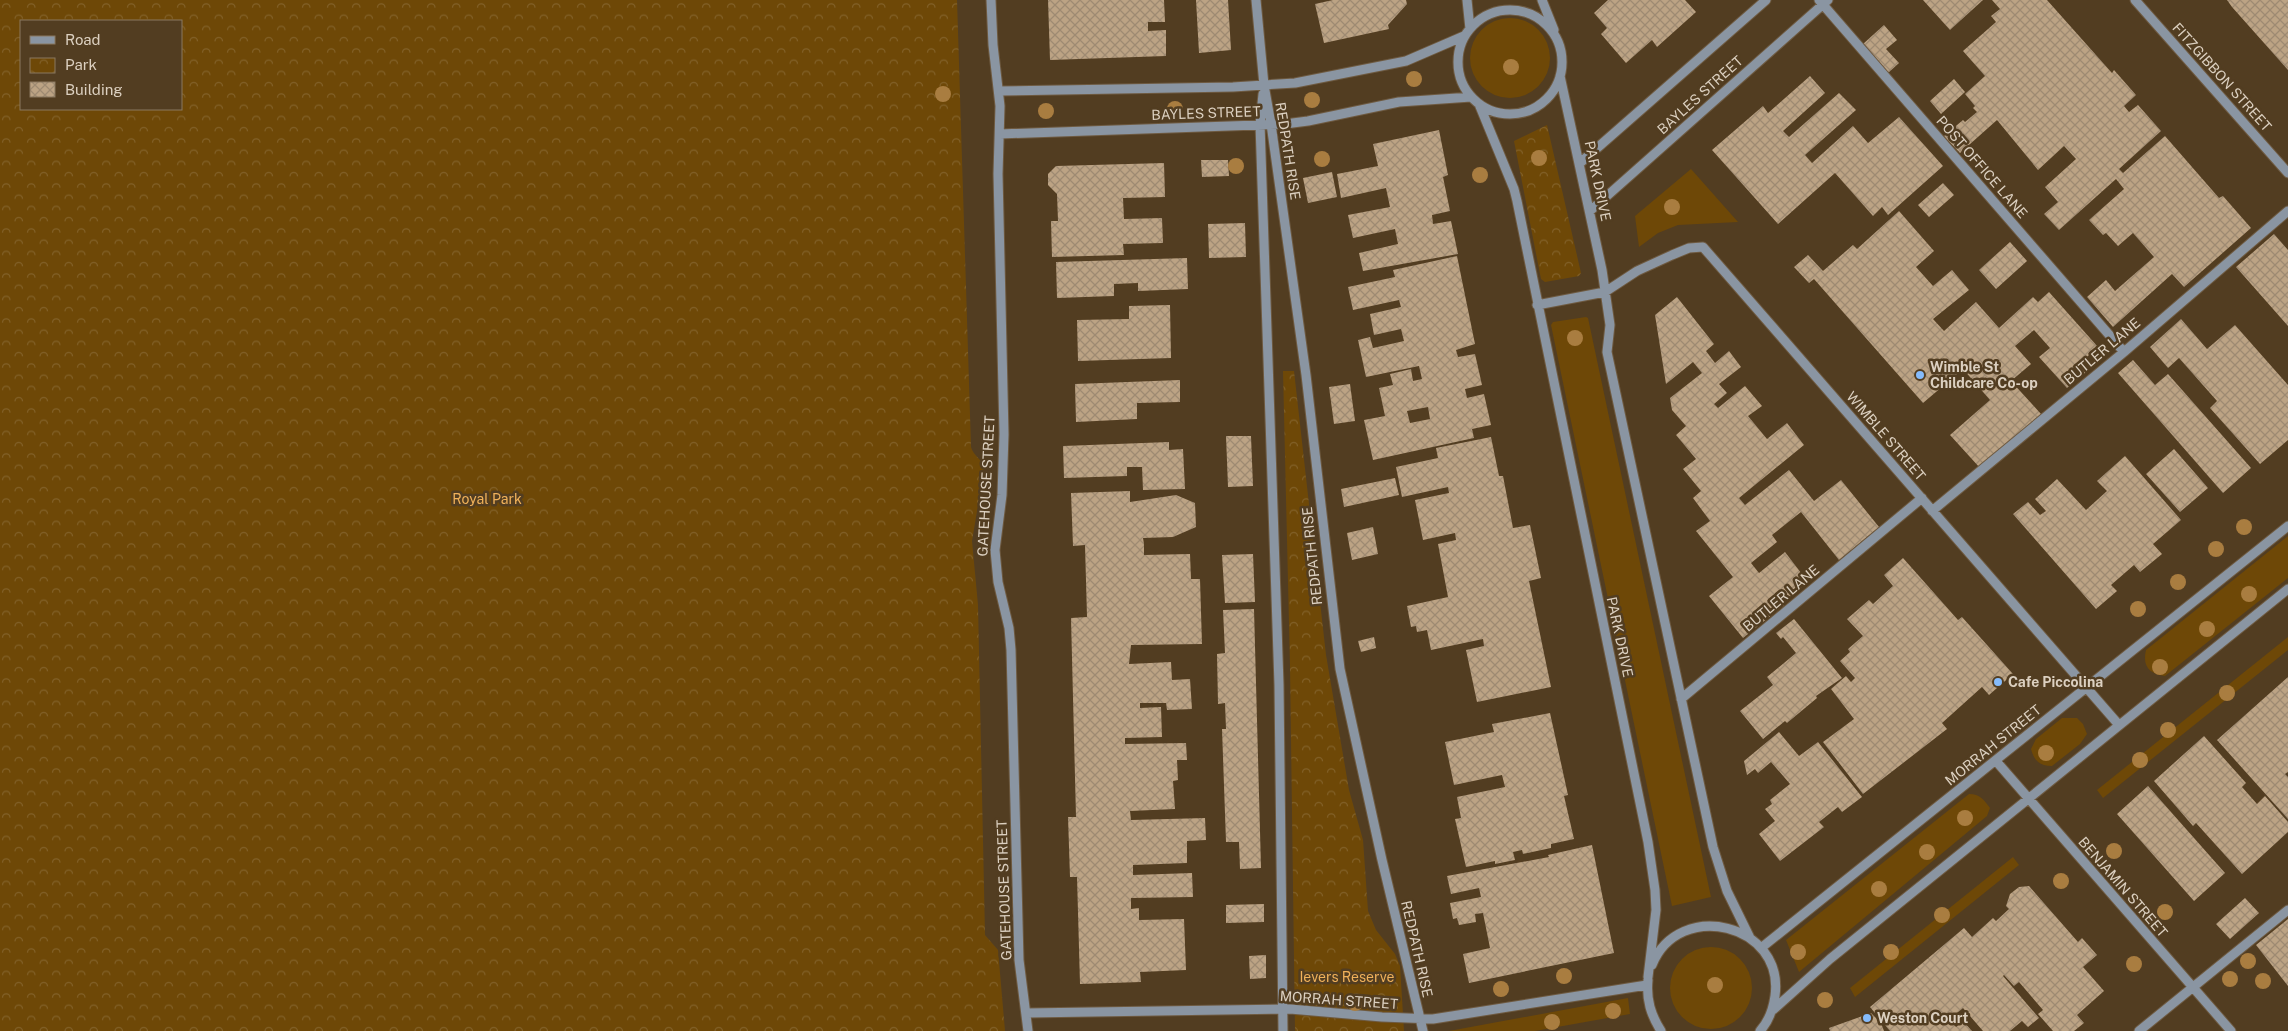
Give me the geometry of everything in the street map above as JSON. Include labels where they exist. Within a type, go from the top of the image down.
[{"type":"street","name":"GATEHOUSE STREET","points":[[991,0],[993,45],[999,91],[1000,134],[998,174],[1004,434],[1002,495],[995,550],[998,582],[1009,628],[1019,960],[1028,1031]]},
{"type":"street","name":"REDPATH RISE","points":[[1256,0],[1264,85],[1305,366],[1340,669],[1382,860],[1423,1031]]},
{"type":"street","points":[[1467,0],[1467,32]]},
{"type":"street","points":[[1542,0],[1557,40],[1561,51],[1560,76],[1555,89],[1545,100],[1534,108],[1520,113],[1505,114],[1491,111],[1475,100],[1462,84],[1458,68],[1459,52],[1467,32],[1479,19],[1491,13],[1516,10],[1530,13],[1541,19],[1550,28],[1557,40]]},
{"type":"street","name":"BAYLES STREET","points":[[1580,163],[1766,0]]},
{"type":"street","name":"FITZGIBBON STREET","points":[[2134,0],[2288,172]]},
{"type":"street","name":"BAYLES STREET","points":[[1590,211],[1823,2]]},
{"type":"street","name":"POST OFFICE LANE","points":[[1823,2],[2124,352]]},
{"type":"street","name":"BAYLES STREET","points":[[999,91],[1295,83],[1406,61],[1467,32]]},
{"type":"street","name":"PARK DRIVE","points":[[1560,76],[1580,163],[1605,292],[1610,325],[1607,352],[1713,847],[1727,891],[1750,938]]},
{"type":"street","name":"REDPATH RISE","points":[[1264,85],[1260,124],[1279,684],[1283,1031]]},
{"type":"street","name":"BAYLES STREET","points":[[1000,134],[1271,124],[1308,121],[1400,102],[1475,100]]},
{"type":"street","name":"PARK DRIVE","points":[[1475,100],[1514,189],[1648,842],[1656,910],[1648,981],[1648,1001],[1652,1016],[1660,1031]]},
{"type":"street","name":"BUTLER LANE","points":[[1932,510],[2124,352],[2288,211]]},
{"type":"street","name":"WIMBLE STREET","points":[[1605,292],[1638,271],[1672,255],[1689,248],[1703,247],[2119,725]]},
{"type":"street","points":[[1537,305],[1605,292]]},
{"type":"street","name":"BUTLER LANE","points":[[1681,699],[1922,498]]},
{"type":"street","name":"MORRAH STREET","points":[[1761,948],[2288,526]]},
{"type":"street","points":[[1760,1031],[1773,1010],[1830,959],[2288,589]]},
{"type":"street","name":"BENJAMIN STREET","points":[[1996,761],[2231,1031]]},
{"type":"street","points":[[2139,1031],[2288,910]]},
{"type":"street","points":[[1648,981],[1656,957],[1670,940],[1688,930],[1709,925],[1730,928],[1750,938],[1761,948],[1772,967],[1776,988],[1773,1010]]},
{"type":"street","name":"MORRAH STREET","points":[[1027,1013],[1284,1009],[1420,1019],[1515,1006],[1648,981]]},
{"type":"green space","name":"Royal Park","points":[[0,0],[957,0],[971,447],[984,469],[972,541],[978,605],[985,935],[998,950],[1005,1031],[0,1031]]},
{"type":"green space","points":[[1510,18],[1525,21],[1538,30],[1547,43],[1550,58],[1547,73],[1538,86],[1525,95],[1510,98],[1495,95],[1482,86],[1473,73],[1470,58],[1473,43],[1482,30],[1495,21]]},
{"type":"green space","points":[[1547,125],[1581,273],[1579,276],[1545,282],[1541,279],[1514,141]]},
{"type":"green space","points":[[1691,169],[1738,222],[1678,225],[1658,233],[1639,247],[1635,216]]},
{"type":"green space","points":[[1588,318],[1711,897],[1672,906],[1551,325],[1553,322]]},
{"type":"green space","name":"Ievers Reserve","points":[[1283,371],[1294,371],[1326,655],[1349,790],[1363,840],[1368,911],[1376,930],[1395,954],[1400,966],[1404,1031],[1295,1031],[1290,665]]},
{"type":"green space","points":[[2288,536],[2288,578],[2165,676],[2148,669],[2145,661],[2146,650]]},
{"type":"green space","points":[[2288,637],[2288,650],[2103,798],[2097,790]]},
{"type":"green space","points":[[2062,718],[2077,718],[2083,724],[2087,734],[2080,744],[2052,766],[2040,764],[2031,749],[2036,739]]},
{"type":"green space","points":[[1969,794],[1979,796],[1986,802],[1990,808],[1987,816],[1799,972],[1786,940]]},
{"type":"green space","points":[[2013,857],[2019,865],[1855,997],[1850,988]]},
{"type":"green space","points":[[1711,947],[1727,951],[1740,959],[1748,972],[1752,988],[1748,1004],[1740,1017],[1727,1025],[1711,1029],[1695,1025],[1682,1017],[1674,1004],[1670,988],[1674,972],[1682,959],[1695,951]]},
{"type":"green space","points":[[1628,998],[1630,1014],[1535,1031],[1449,1031]]},
{"type":"building","points":[[1048,0],[1164,0],[1165,22],[1148,22],[1148,31],[1166,30],[1166,56],[1050,60]]},
{"type":"building","points":[[1196,0],[1228,0],[1231,50],[1199,53]]},
{"type":"building","points":[[1333,0],[1406,0],[1407,4],[1388,25],[1389,29],[1324,43],[1315,4]]},
{"type":"building","points":[[1608,0],[1685,0],[1696,12],[1657,47],[1652,40],[1626,63],[1601,34],[1607,28],[1594,13]]},
{"type":"building","points":[[1923,0],[1983,0],[1950,30]]},
{"type":"building","points":[[1992,0],[2047,0],[2112,73],[2114,70],[2136,95],[2124,106],[2129,112],[2138,105],[2161,131],[2119,169],[2123,173],[2165,136],[2219,198],[2223,196],[2251,228],[2184,287],[2172,274],[2113,327],[2087,297],[2106,280],[2115,291],[2154,257],[2133,233],[2118,246],[2106,233],[2103,235],[2089,220],[2124,189],[2116,179],[2059,230],[2044,214],[2058,202],[2045,187],[2076,159],[2064,146],[2038,170],[1997,120],[1960,153],[1944,136],[1963,120],[1965,122],[1977,112],[1973,108],[1975,106],[1965,94],[1985,76],[1963,51],[1996,22],[1991,16],[2000,9]]},
{"type":"building","points":[[2227,0],[2288,0],[2288,70],[2232,7]]},
{"type":"building","points":[[1884,25],[1897,40],[1886,49],[1899,63],[1888,73],[1863,44]]},
{"type":"building","points":[[1810,76],[1825,93],[1783,131],[1789,137],[1839,93],[1856,110],[1805,155],[1812,163],[1853,126],[1868,143],[1899,117],[1943,166],[1888,215],[1882,207],[1873,216],[1835,173],[1778,224],[1712,150],[1763,106],[1768,113]]},
{"type":"building","points":[[1954,79],[1965,92],[1941,114],[1930,101]]},
{"type":"building","points":[[1439,130],[1448,175],[1443,177],[1450,211],[1432,215],[1433,224],[1451,221],[1458,254],[1363,271],[1359,253],[1398,244],[1395,229],[1353,238],[1348,215],[1390,207],[1386,188],[1341,198],[1337,174],[1378,166],[1373,144]]},
{"type":"building","points":[[1201,160],[1228,160],[1229,176],[1202,177]]},
{"type":"building","points":[[1164,163],[1165,197],[1123,198],[1124,219],[1162,218],[1163,243],[1123,244],[1124,255],[1052,257],[1051,221],[1058,221],[1057,194],[1048,185],[1048,174],[1056,166]]},
{"type":"building","points":[[1332,172],[1337,197],[1308,203],[1303,178]]},
{"type":"building","points":[[1943,183],[1954,195],[1929,217],[1918,205]]},
{"type":"building","points":[[1899,211],[1934,251],[1916,267],[1933,286],[1952,270],[1969,290],[1933,319],[1944,331],[1976,302],[1999,328],[2033,297],[2038,302],[2049,292],[2098,347],[2079,364],[2086,372],[2067,388],[2039,357],[2050,348],[2034,330],[2015,346],[2031,364],[2011,381],[2041,414],[1980,468],[1950,435],[1990,400],[1963,369],[1923,403],[1814,279],[1809,283],[1794,267],[1808,255],[1823,271],[1853,245],[1857,249]]},
{"type":"building","points":[[1245,223],[1246,257],[1209,258],[1208,224]]},
{"type":"building","points":[[2274,234],[2288,250],[2288,326],[2236,267]]},
{"type":"building","points":[[2010,242],[2027,261],[1996,289],[1979,270]]},
{"type":"building","points":[[1457,256],[1475,344],[1456,350],[1458,357],[1475,354],[1482,385],[1465,389],[1467,398],[1484,394],[1491,425],[1472,429],[1474,438],[1373,460],[1364,420],[1385,416],[1379,388],[1393,385],[1390,374],[1411,369],[1413,381],[1422,379],[1419,366],[1366,377],[1358,340],[1370,337],[1373,348],[1404,341],[1401,329],[1374,335],[1370,314],[1401,307],[1399,300],[1353,310],[1348,287],[1395,277],[1393,270]],"holes":[[[1428,407],[1430,419],[1410,423],[1407,411]]]},
{"type":"building","points":[[1187,258],[1188,289],[1138,291],[1138,283],[1114,284],[1114,296],[1057,298],[1056,262]]},
{"type":"building","points":[[1677,297],[1714,344],[1706,351],[1715,363],[1729,351],[1741,367],[1719,384],[1727,393],[1714,404],[1718,408],[1745,386],[1762,406],[1748,416],[1767,439],[1787,423],[1804,445],[1739,498],[1745,505],[1789,470],[1814,501],[1841,480],[1879,527],[1839,560],[1801,512],[1772,535],[1777,542],[1751,563],[1759,573],[1785,552],[1808,582],[1782,603],[1784,605],[1743,638],[1709,596],[1733,577],[1696,531],[1710,521],[1693,498],[1701,491],[1683,469],[1696,459],[1676,435],[1686,426],[1672,410],[1670,398],[1702,373],[1693,362],[1666,384],[1655,315]]},
{"type":"building","points":[[1170,305],[1171,358],[1078,361],[1077,320],[1129,319],[1129,306]]},
{"type":"building","points":[[2181,319],[2207,349],[2235,325],[2288,385],[2288,440],[2260,464],[2210,408],[2217,401],[2179,358],[2168,368],[2150,347]]},
{"type":"building","points":[[2133,360],[2155,385],[2168,374],[2251,468],[2223,493],[2118,373]]},
{"type":"building","points":[[1180,380],[1180,402],[1137,403],[1137,419],[1076,422],[1075,384]]},
{"type":"building","points":[[1350,384],[1355,421],[1334,424],[1329,387]]},
{"type":"building","points":[[1226,436],[1251,436],[1253,486],[1228,487]]},
{"type":"building","points":[[1491,437],[1499,476],[1503,476],[1513,528],[1530,525],[1541,578],[1529,581],[1551,687],[1477,702],[1466,650],[1484,646],[1483,639],[1431,650],[1427,630],[1417,632],[1416,626],[1411,627],[1407,606],[1448,597],[1438,544],[1456,540],[1455,533],[1423,540],[1415,500],[1449,493],[1448,487],[1402,497],[1396,467],[1438,458],[1436,448]]},
{"type":"building","points":[[1169,442],[1169,450],[1183,449],[1185,489],[1143,490],[1142,467],[1127,467],[1127,476],[1064,478],[1063,446]]},
{"type":"building","points":[[2174,449],[2208,488],[2180,512],[2146,474]]},
{"type":"building","points":[[2125,456],[2181,520],[2153,544],[2162,554],[2140,572],[2134,565],[2111,585],[2117,591],[2096,609],[2013,514],[2028,502],[2040,515],[2046,511],[2035,499],[2057,479],[2086,510],[2107,491],[2097,481]]},
{"type":"building","points":[[1395,478],[1399,495],[1344,507],[1341,489]]},
{"type":"building","points":[[1130,491],[1130,502],[1176,495],[1195,503],[1196,527],[1173,537],[1143,538],[1144,555],[1190,554],[1191,579],[1200,579],[1202,644],[1131,645],[1129,664],[1171,662],[1172,680],[1190,679],[1192,709],[1167,710],[1166,703],[1140,703],[1140,708],[1161,707],[1162,737],[1125,738],[1125,744],[1186,743],[1187,760],[1177,760],[1178,780],[1173,781],[1175,809],[1130,811],[1131,820],[1205,818],[1206,840],[1187,841],[1187,863],[1133,865],[1133,875],[1192,873],[1193,897],[1131,898],[1131,909],[1139,908],[1139,920],[1184,919],[1186,970],[1140,972],[1141,982],[1080,984],[1077,877],[1070,877],[1068,817],[1076,817],[1071,618],[1087,617],[1085,545],[1073,546],[1071,493]]},
{"type":"building","points":[[1373,527],[1378,554],[1352,560],[1347,533]]},
{"type":"building","points":[[1253,554],[1255,602],[1225,603],[1222,555]]},
{"type":"building","points":[[1903,558],[1958,620],[1962,617],[2013,674],[1989,695],[1982,687],[1942,723],[1947,729],[1863,794],[1823,742],[1854,719],[1831,689],[1846,676],[1851,682],[1855,678],[1840,661],[1850,652],[1848,649],[1863,636],[1847,619],[1869,600],[1873,604],[1893,586],[1884,575]]},
{"type":"building","points":[[1254,609],[1261,868],[1240,869],[1239,842],[1226,842],[1222,729],[1226,729],[1225,703],[1218,704],[1217,654],[1225,653],[1223,610]]},
{"type":"building","points":[[1794,619],[1842,678],[1816,696],[1817,698],[1787,723],[1785,721],[1763,739],[1740,711],[1773,685],[1767,677],[1796,653],[1783,637],[1781,639],[1776,633]]},
{"type":"building","points":[[1374,637],[1376,648],[1361,652],[1358,641]]},
{"type":"building","points":[[2288,677],[2288,772],[2285,774],[2288,777],[2288,819],[2217,740]]},
{"type":"building","points":[[1550,713],[1568,795],[1564,796],[1574,839],[1551,844],[1551,848],[1523,854],[1522,850],[1513,852],[1515,860],[1495,864],[1495,861],[1466,867],[1455,819],[1461,818],[1457,797],[1505,787],[1502,775],[1454,785],[1445,742],[1494,732],[1492,724]]},
{"type":"building","points":[[1779,732],[1799,756],[1818,742],[1862,797],[1842,812],[1838,807],[1819,822],[1824,827],[1780,861],[1759,834],[1775,821],[1765,809],[1772,804],[1770,800],[1790,784],[1771,762],[1758,773],[1755,769],[1747,775],[1744,761]]},
{"type":"building","points":[[2204,736],[2246,783],[2242,787],[2257,804],[2265,796],[2288,822],[2288,832],[2242,874],[2196,823],[2193,826],[2154,781]]},
{"type":"building","points":[[2148,786],[2225,873],[2194,901],[2117,814]]},
{"type":"building","points":[[1592,845],[1614,953],[1469,983],[1463,954],[1490,948],[1483,913],[1475,914],[1476,922],[1459,925],[1457,918],[1453,919],[1450,903],[1481,897],[1479,888],[1451,894],[1447,876],[1549,857],[1548,855]]},
{"type":"building","points":[[2029,886],[2078,942],[2082,938],[2097,955],[2083,967],[2104,991],[2077,1015],[2084,1023],[2074,1031],[2053,1031],[2038,1014],[2043,1010],[2019,982],[2014,986],[2004,975],[2039,1018],[2028,1027],[2022,1021],[2010,1031],[1983,1031],[1963,1008],[1950,1019],[1956,1027],[1963,1021],[1972,1031],[1890,1031],[1870,1007],[1964,928],[1972,937],[1993,918],[1996,921],[2009,909],[2006,906],[2010,894],[2019,887]]},
{"type":"building","points":[[2245,898],[2259,913],[2230,939],[2216,924]]},
{"type":"building","points":[[1264,904],[1264,922],[1226,923],[1226,905]]},
{"type":"building","points":[[2288,919],[2288,986],[2256,945]]},
{"type":"building","points":[[1266,955],[1266,978],[1250,979],[1249,956]]},
{"type":"building","name":"Weston Court","points":[[1871,1013],[1881,1023],[1884,1031],[1830,1031],[1829,1028]]},
{"type":"place","name":"Wimble St Childcare Co-op","points":[[1920,375]]},
{"type":"place","name":"Cafe Piccolina","points":[[1998,682]]},
{"type":"place","name":"Weston Court","points":[[1867,1018]]}]
